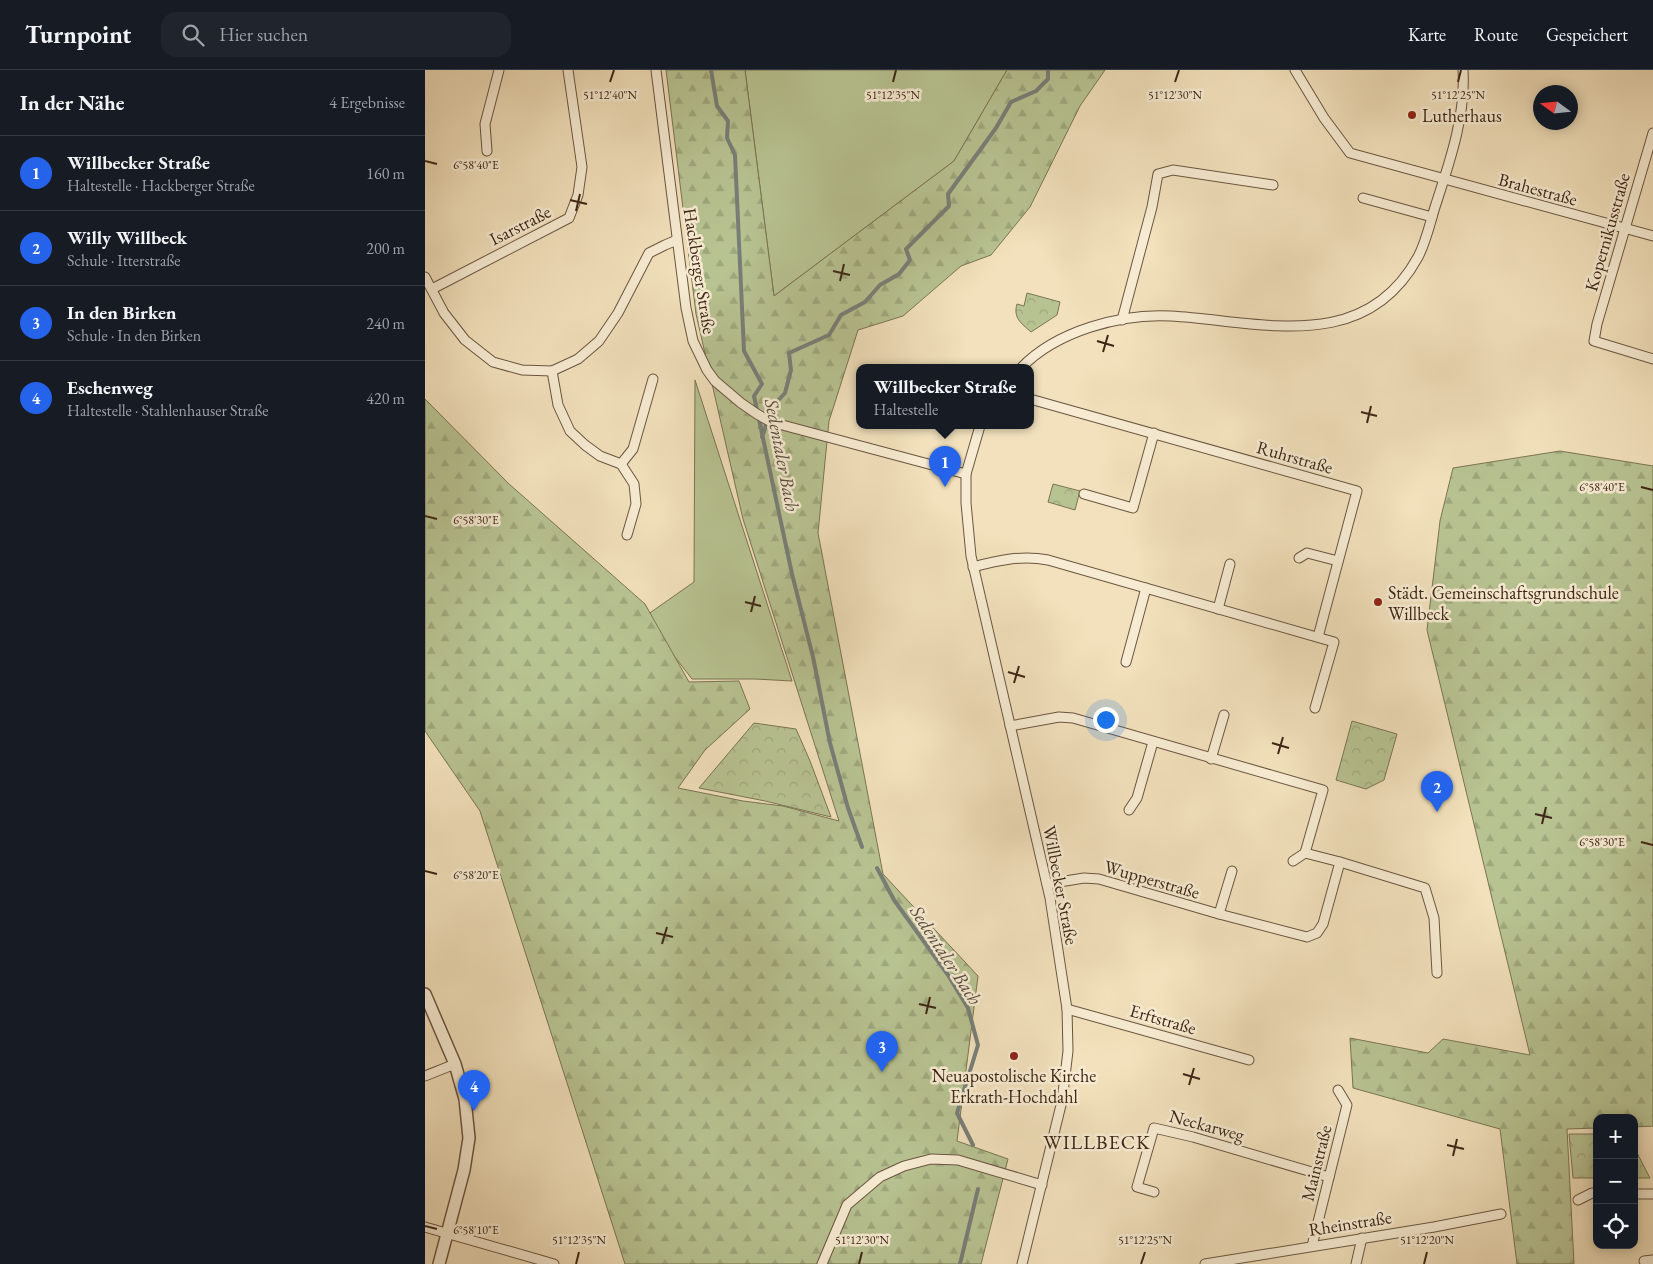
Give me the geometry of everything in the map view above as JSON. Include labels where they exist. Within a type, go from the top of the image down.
[{"type":"street","points":[[487,151],[485,124],[499,70]]},
{"type":"street","name":"Isarstraße","points":[[432,289],[569,218],[578,195],[583,167],[568,70]]},
{"type":"street","name":"Hackberger Straße","points":[[656,70],[686,308],[693,341],[707,370],[715,381],[741,403],[771,422],[966,474]]},
{"type":"street","name":"Brahestraße","points":[[1295,70],[1324,118],[1349,153],[1653,236]]},
{"type":"street","points":[[1026,364],[1053,344],[1079,330],[1122,320],[1170,316],[1269,326],[1301,326],[1343,320],[1368,309],[1397,287],[1419,256],[1444,180],[1457,131],[1464,85],[1463,70]]},
{"type":"street","name":"Kopernikusstraße","points":[[1653,133],[1597,324],[1594,341],[1653,359]]},
{"type":"street","points":[[1122,320],[1152,207],[1158,174],[1173,170],[1273,186]]},
{"type":"street","points":[[1363,198],[1432,217]]},
{"type":"street","points":[[425,277],[444,312],[465,340],[493,362],[522,370],[552,370],[578,359],[599,341],[618,314],[649,253],[677,240]]},
{"type":"street","points":[[552,370],[558,406],[570,431],[600,456],[621,464],[634,484],[636,504],[627,535]]},
{"type":"street","points":[[621,464],[633,449],[653,379]]},
{"type":"street","name":"Ruhrstraße","points":[[1034,400],[1357,491],[1318,637]]},
{"type":"street","name":"Willbecker Straße","points":[[979,429],[966,474],[966,503],[971,556],[1047,884],[1067,1009],[1068,1051],[1062,1101],[1022,1264]]},
{"type":"street","points":[[1084,494],[1133,508],[1154,434]]},
{"type":"street","points":[[1299,558],[1307,553],[1338,561]]},
{"type":"street","points":[[973,567],[1015,558],[1031,557],[1048,560],[1334,642],[1315,708]]},
{"type":"street","points":[[1218,609],[1230,564]]},
{"type":"street","points":[[1126,662],[1146,588]]},
{"type":"street","points":[[1211,759],[1224,715]]},
{"type":"street","points":[[1010,726],[1059,717],[1073,718],[1323,790],[1305,852],[1293,862]]},
{"type":"street","points":[[1129,810],[1137,798],[1153,742]]},
{"type":"street","points":[[1305,852],[1425,888],[1434,918],[1437,973]]},
{"type":"street","name":"Wupperstraße","points":[[1047,884],[1084,878],[1099,879],[1307,937],[1317,933],[1323,924],[1340,862]]},
{"type":"street","name":"Wupperstraße","points":[[1219,914],[1232,870]]},
{"type":"street","points":[[425,994],[455,1064],[465,1099],[469,1138],[464,1170],[439,1264]]},
{"type":"street","name":"Erftstraße","points":[[1067,1009],[1249,1060]]},
{"type":"street","points":[[425,1076],[455,1064]]},
{"type":"street","name":"Mainstraße","points":[[1312,1246],[1347,1105],[1338,1090]]},
{"type":"street","name":"Neckarweg","points":[[1155,1192],[1137,1187],[1154,1128],[1193,1137],[1329,1177]]},
{"type":"street","points":[[822,1264],[847,1205],[880,1177],[904,1166],[931,1159],[958,1160],[1042,1185]]},
{"type":"street","points":[[1578,1200],[1593,1193]]},
{"type":"street","points":[[1638,1194],[1653,1194]]},
{"type":"street","name":"Rheinstraße","points":[[1205,1264],[1233,1262],[1312,1246],[1501,1214]]},
{"type":"street","points":[[425,1227],[554,1264]]},
{"type":"street","points":[[1356,1264],[1362,1238]]},
{"type":"green space","points":[[666,70],[745,70],[774,296],[954,161],[1007,70],[1105,70],[1080,106],[1030,207],[991,255],[961,266],[903,316],[858,330],[829,421],[818,533],[883,874],[978,976],[957,1141],[1008,1159],[981,1264],[625,1264],[480,811],[425,731],[425,399],[508,483],[645,604],[689,682],[739,681],[750,709],[705,750],[678,788],[743,801],[783,806],[839,821],[743,519],[696,314]]},
{"type":"green space","points":[[745,70],[1007,70],[954,161],[774,296]]},
{"type":"green space","points":[[1027,293],[1060,302],[1057,315],[1031,332],[1019,320],[1016,313],[1017,304],[1024,306]]},
{"type":"green space","points":[[695,380],[792,681],[692,679],[644,617],[694,582]]},
{"type":"green space","points":[[1560,451],[1653,466],[1653,1126],[1638,1127],[1638,1114],[1593,1114],[1593,1128],[1567,1129],[1574,1264],[1517,1264],[1500,1129],[1353,1088],[1350,1038],[1428,1053],[1443,1039],[1530,1055],[1427,630],[1440,521],[1453,468]]},
{"type":"green space","points":[[1053,484],[1080,491],[1075,510],[1048,502]]},
{"type":"green space","points":[[1352,721],[1397,734],[1384,780],[1366,789],[1336,780]]},
{"type":"green space","points":[[754,723],[796,729],[831,817],[699,788]]},
{"type":"green space","points":[[1569,1134],[1593,1134],[1593,1178],[1573,1178]]},
{"type":"green space","points":[[1638,1155],[1650,1178],[1638,1178]]},
{"type":"waterway","name":"Sedentaler Bach","points":[[711,70],[717,106],[728,121],[727,138],[735,155],[744,351],[762,384],[754,396],[792,574],[813,657],[830,743],[848,808],[862,847]]},
{"type":"waterway","points":[[762,437],[773,406],[785,393],[791,370],[789,353],[829,335],[841,315],[865,302],[880,285],[899,274],[910,260],[906,249],[949,206],[948,194],[996,128],[1011,102],[1036,91],[1048,79],[1048,70]]},
{"type":"waterway","name":"Sedentaler Bach","points":[[877,868],[894,900],[948,975],[968,1008],[978,1045],[957,1113],[973,1145]]},
{"type":"waterway","name":"Sedentaler Bach","points":[[960,1264],[978,1189]]},
{"type":"place","name":"Lutherhaus","points":[[1412,115]]},
{"type":"place","name":"Willbecker Straße","points":[[945,487]]},
{"type":"place","name":"Städt. Gemeinschaftsgrundschule Willbeck","points":[[1378,602]]},
{"type":"place","name":"Willy Willbeck","points":[[1437,812]]},
{"type":"place","name":"Neuapostolische Kirche Erkrath-Hochdahl","points":[[1014,1056]]},
{"type":"place","name":"In den Birken","points":[[882,1072]]},
{"type":"place","name":"Eschenweg","points":[[474,1111]]},
{"type":"district","name":"WILLBECK","points":[[1097,1142]]}]
